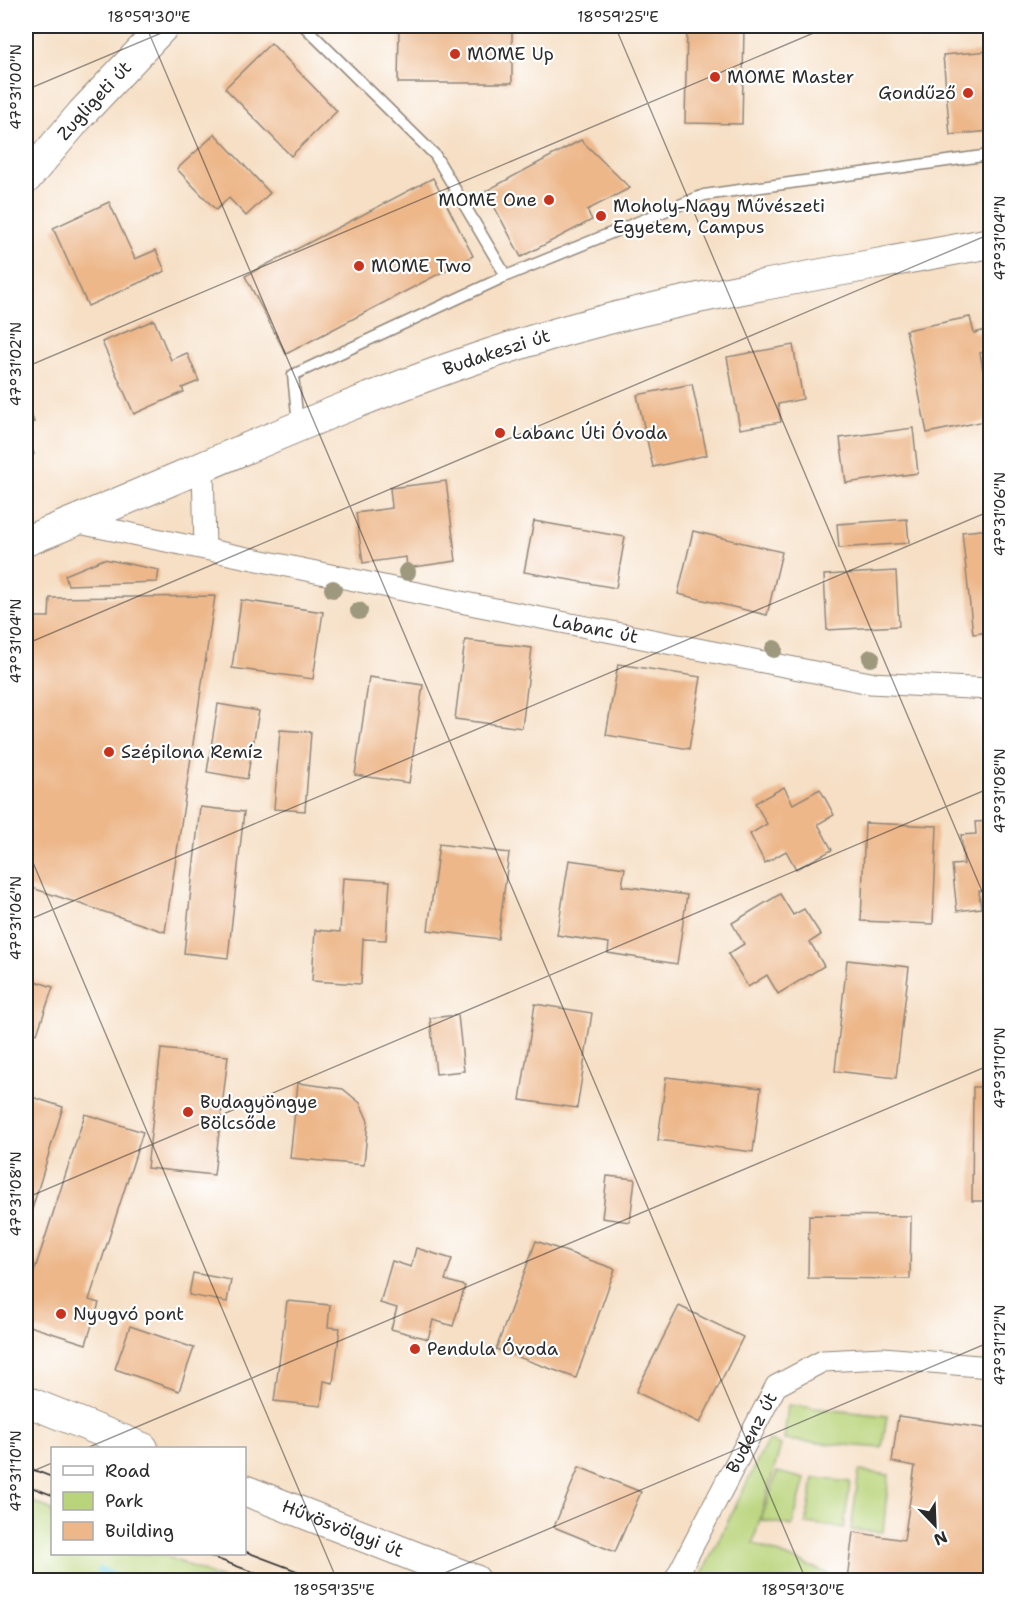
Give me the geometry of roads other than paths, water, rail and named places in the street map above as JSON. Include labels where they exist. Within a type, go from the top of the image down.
[{"type":"main road","name":"Zugligeti út","points":[[26,179],[82,113],[164,26]]},
{"type":"main road","name":"Budakeszi út","points":[[26,541],[298,428],[508,348],[613,317],[990,243]]},
{"type":"main road","points":[[26,1401],[138,1447]]},
{"type":"main road","name":"Hűvösvölgyi út","points":[[246,1491],[475,1581]]},
{"type":"street","points":[[203,468],[205,548]]},
{"type":"street","name":"Labanc út","points":[[74,522],[475,605],[870,682],[990,689]]},
{"type":"street","name":"Budenz út","points":[[675,1581],[776,1386],[823,1361],[883,1358],[990,1367]]},
{"type":"lane","points":[[304,26],[435,155],[506,276]]},
{"type":"lane","points":[[298,428],[293,375],[506,276],[704,195],[990,155]]},
{"type":"waterway","points":[[101,1571],[124,1580]]},
{"type":"tram line","points":[[26,1467],[51,1477]]},
{"type":"tram line","points":[[26,1485],[51,1495]]},
{"type":"tram line","points":[[246,1552],[321,1580]]},
{"type":"tram line","points":[[207,1555],[274,1580]]},
{"type":"place","name":"MOME Up","points":[[455,54]]},
{"type":"place","name":"MOME Master","points":[[715,77]]},
{"type":"place","name":"Gondűző","points":[[968,93]]},
{"type":"place","name":"MOME One","points":[[549,200]]},
{"type":"place","name":"Moholy-Nagy Művészeti Egyetem, Campus","points":[[601,216]]},
{"type":"place","name":"MOME Two","points":[[359,266]]},
{"type":"place","name":"Labanc Úti Óvoda","points":[[500,433]]},
{"type":"place","name":"Szépilona Remíz","points":[[109,752]]},
{"type":"place","name":"Budagyöngye Bölcsőde","points":[[188,1112]]},
{"type":"place","name":"Nyugvó pont","points":[[61,1314]]},
{"type":"place","name":"Pendula Óvoda","points":[[415,1349]]}]
